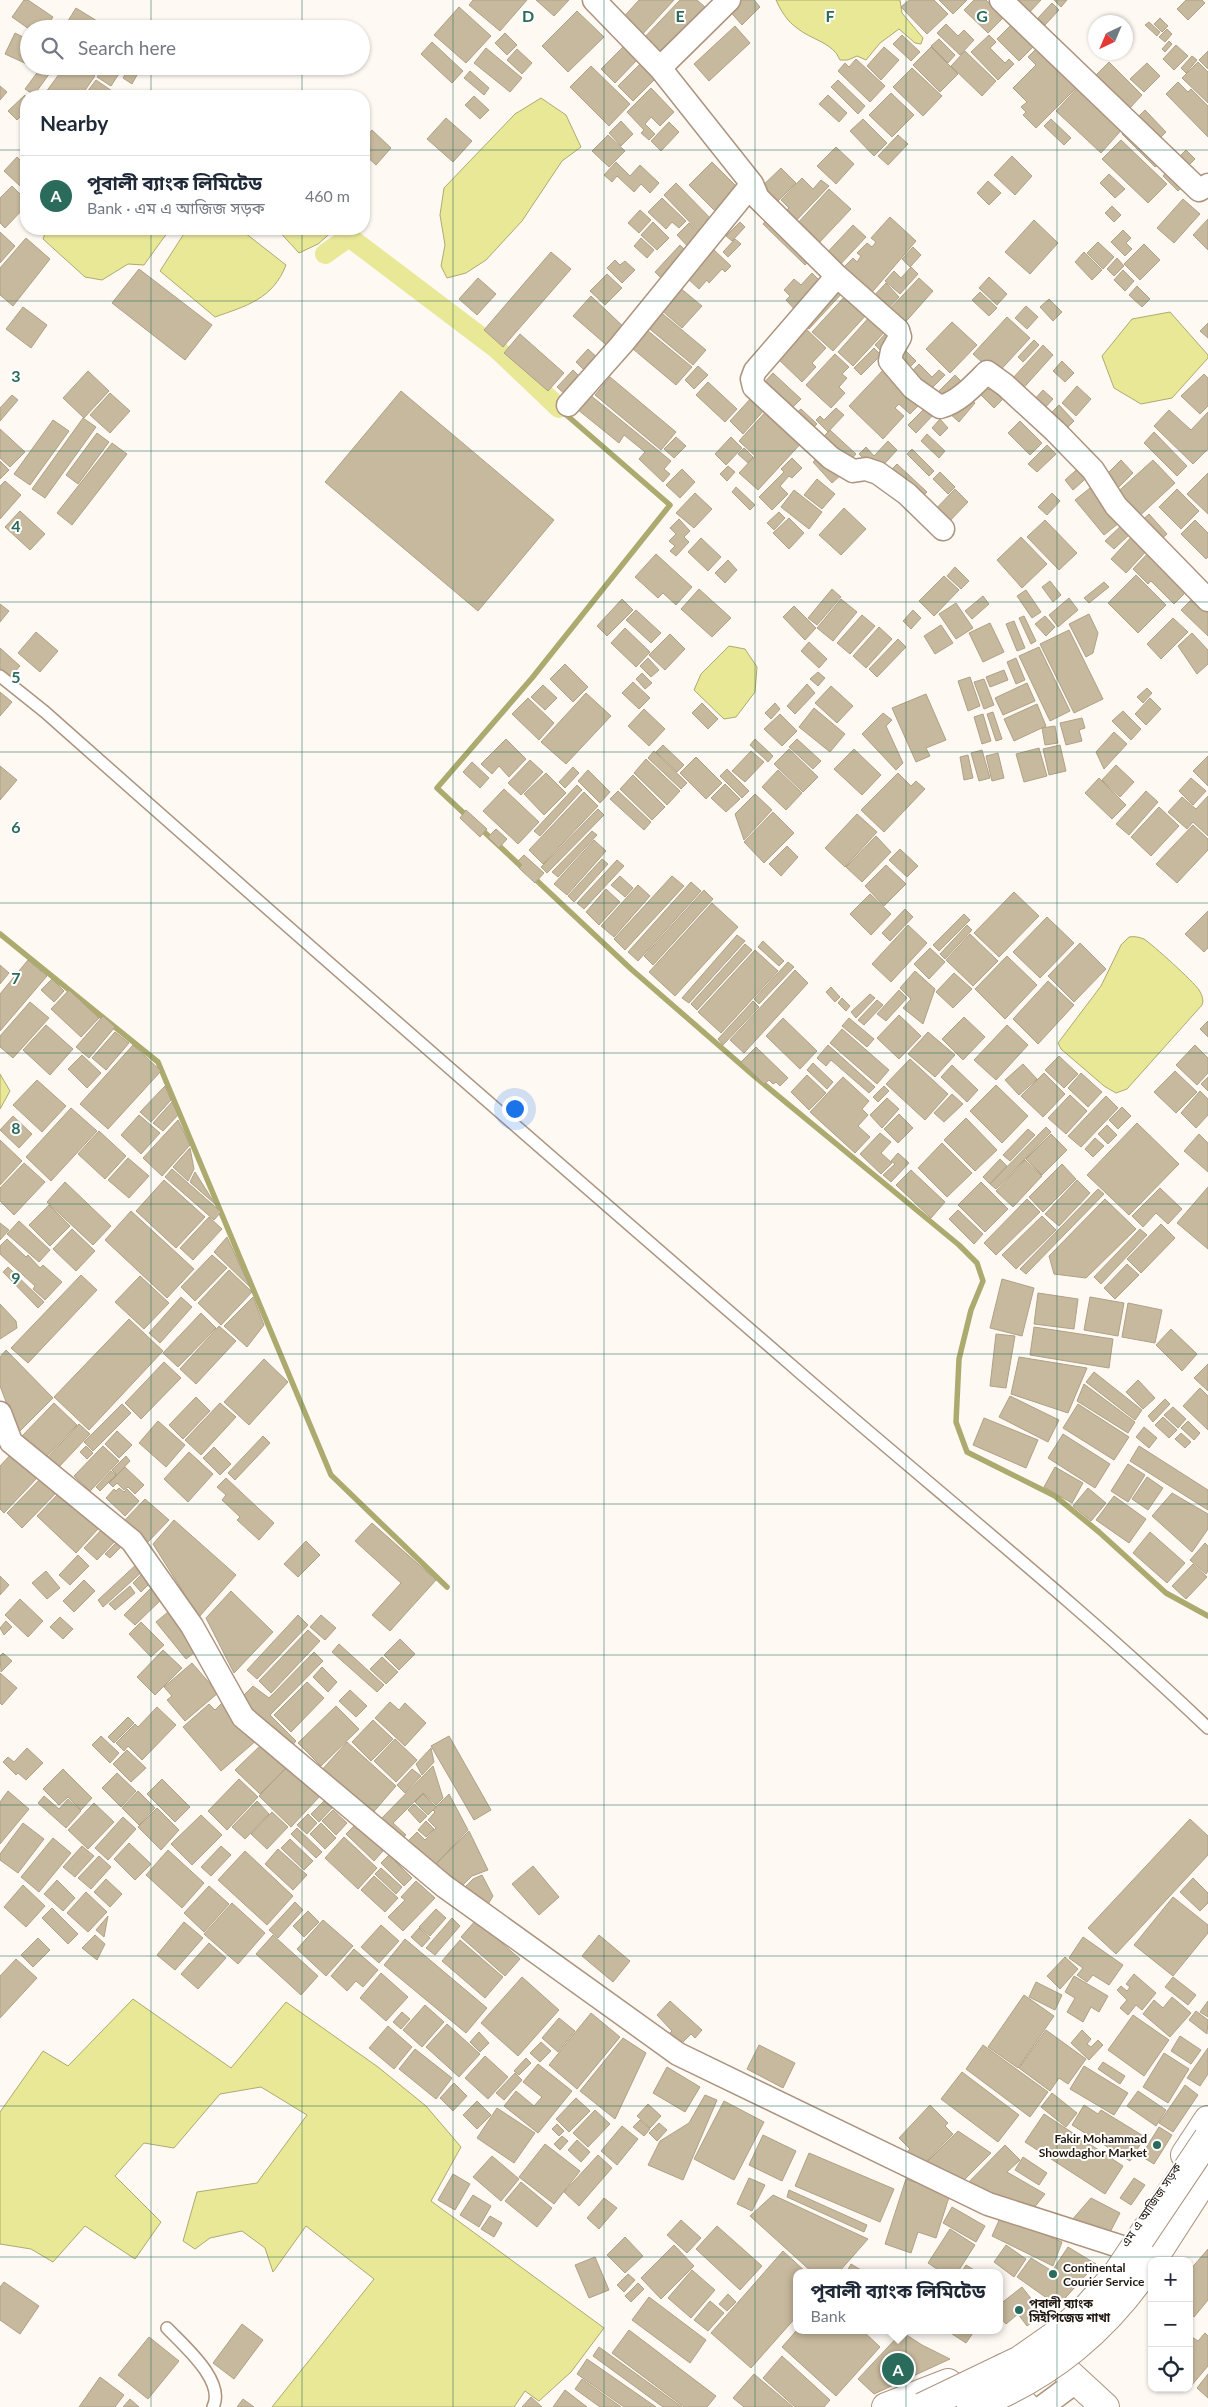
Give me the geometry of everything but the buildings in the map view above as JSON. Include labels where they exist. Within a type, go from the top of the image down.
[{"type":"main road","name":"এম এ আজিজ সড়ক","points":[[886,2407],[1000,2360],[1056,2319],[1080,2298],[1122,2247],[1208,2120]]},
{"type":"main road","points":[[922,2407],[1020,2360],[1060,2332],[1087,2308],[1116,2275],[1208,2138]]},
{"type":"main road","points":[[1155,2257],[1208,2174]]},
{"type":"main road","points":[[1170,2257],[1208,2198]]},
{"type":"main road","points":[[971,2407],[1036,2375],[1068,2354],[1103,2323],[1133,2288],[1148,2267]]},
{"type":"main road","points":[[1000,2360],[1022,2405],[1071,2376],[1112,2332],[1148,2288]]},
{"type":"main road","points":[[1071,2376],[1105,2407]]},
{"type":"street","points":[[594,0],[660,68],[752,184],[758,198],[836,276],[898,330],[900,337],[892,351],[890,361],[913,388],[940,406],[949,405],[987,372],[1005,385],[1055,431],[1093,470],[1116,506],[1208,600]]},
{"type":"street","points":[[660,68],[729,0]]},
{"type":"street","points":[[1001,0],[1199,190],[1208,185]]},
{"type":"street","points":[[568,405],[622,344],[752,184]]},
{"type":"street","points":[[836,276],[755,371],[752,379],[754,387],[831,458],[853,471],[866,469],[878,473],[907,494],[942,528]]},
{"type":"street","points":[[0,1414],[6,1447],[132,1541],[192,1626],[242,1717],[444,1886],[678,2054],[988,2204],[1122,2247]]},
{"type":"lane","points":[[0,676],[46,712],[486,1101],[1132,1656],[1208,1728]]},
{"type":"lane","points":[[167,2328],[191,2352],[210,2376],[215,2390],[215,2403],[213,2407]]},
{"type":"shaded area","points":[[776,0],[900,0],[902,13],[923,38],[921,44],[915,43],[899,29],[880,43],[866,60],[857,56],[848,60],[840,60],[837,54],[827,45],[803,32],[790,22]]},
{"type":"shaded area","points":[[541,98],[566,115],[581,147],[562,161],[522,221],[486,260],[466,273],[447,278],[441,266],[445,245],[440,215],[444,188],[515,114]]},
{"type":"shaded area","points":[[45,235],[166,235],[144,265],[128,264],[102,280],[85,277],[43,239]]},
{"type":"shaded area","points":[[183,235],[248,235],[286,265],[274,286],[257,300],[215,317],[160,271]]},
{"type":"shaded area","points":[[282,235],[328,235],[318,244],[299,253]]},
{"type":"shaded area","points":[[1170,312],[1208,355],[1208,358],[1172,398],[1141,404],[1114,388],[1102,356],[1132,319]]},
{"type":"shaded area","points":[[729,646],[745,649],[757,667],[755,692],[736,717],[724,719],[694,690],[701,674]]},
{"type":"shaded area","points":[[1129,937],[1144,939],[1156,948],[1195,985],[1203,1001],[1202,1005],[1127,1089],[1116,1093],[1104,1086],[1061,1049],[1058,1043],[1101,986],[1121,945]]},
{"type":"shaded area","points":[[0,1074],[10,1091],[0,1109]]},
{"type":"shaded area","points":[[133,1999],[231,2068],[286,2002],[378,2067],[426,2106],[461,2147],[431,2201],[604,2328],[571,2372],[539,2401],[525,2391],[514,2407],[272,2407],[374,2279],[306,2226],[273,2272],[265,2248],[242,2231],[210,2238],[195,2249],[183,2241],[197,2192],[257,2183],[307,2115],[261,2087],[220,2094],[174,2148],[144,2143],[115,2176],[161,2222],[135,2259],[85,2226],[53,2262],[31,2249],[0,2244],[0,2112],[43,2051],[68,2066]]},
{"type":"waterway","points":[[325,254],[349,237],[497,349],[559,408]]},
{"type":"waterway","points":[[469,818],[437,788],[532,678],[670,505],[563,412]]},
{"type":"waterway","points":[[480,828],[526,871]]},
{"type":"waterway","points":[[533,877],[631,969],[754,1076],[959,1245],[977,1263],[983,1281],[971,1310],[959,1359],[956,1422],[967,1452],[1055,1496],[1099,1532],[1166,1593],[1208,1616]]},
{"type":"waterway","points":[[0,934],[158,1062],[331,1475],[447,1587]]},
{"type":"place","name":"Fakir Mohammad Showdaghor Market","points":[[1157,2145]]},
{"type":"place","name":"Continental Courier Service","points":[[1053,2274]]},
{"type":"place","name":"পূবালী ব্যাংক সিইপিজেড শাখা","points":[[1019,2310]]},
{"type":"place","name":"পূবালী ব্যাংক লিমিটেড","points":[[898,2369]]}]
